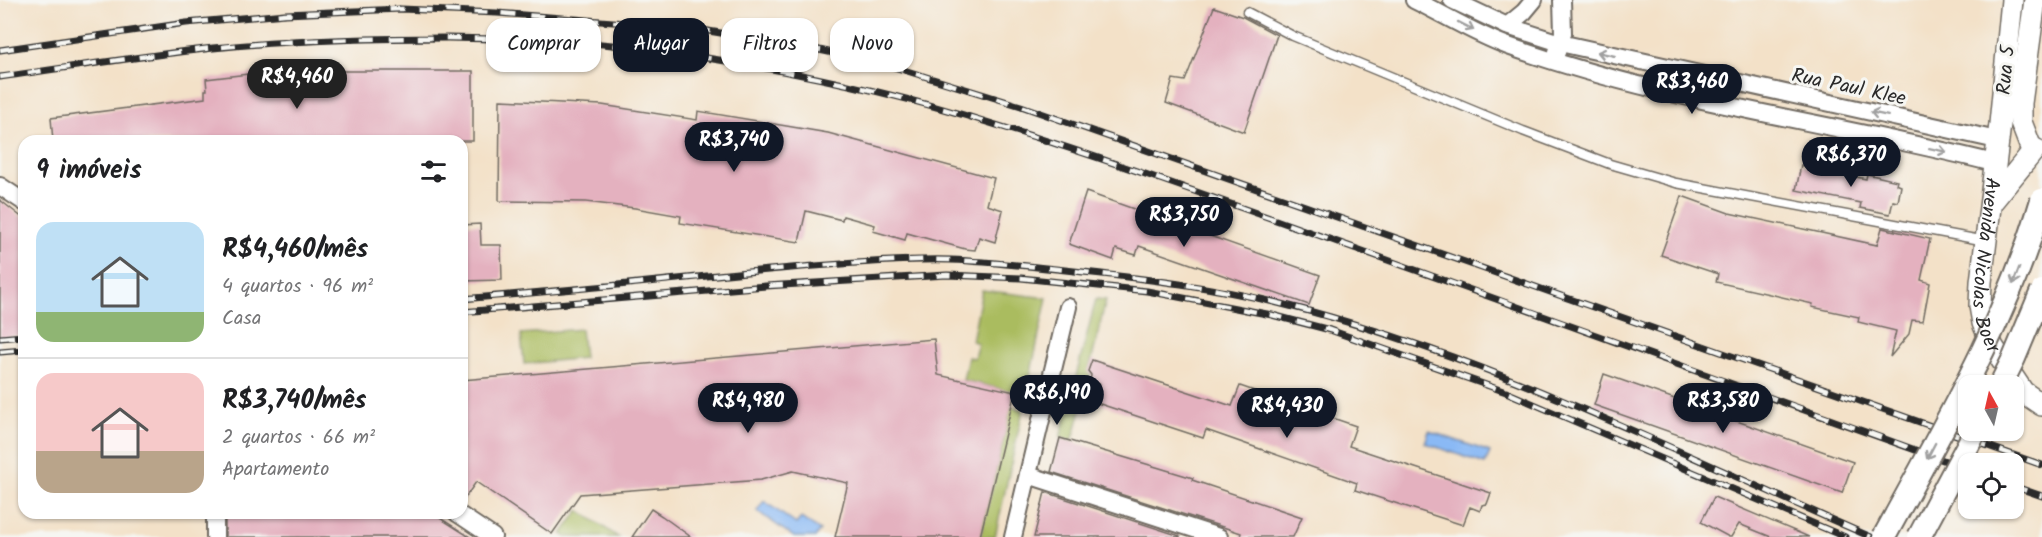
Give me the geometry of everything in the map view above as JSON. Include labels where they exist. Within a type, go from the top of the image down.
[{"type":"main road","points":[[1884,537],[1987,346],[2021,264],[2042,200]]},
{"type":"main road","points":[[2006,375],[2042,291]]},
{"type":"main road","points":[[1919,537],[1970,441]]},
{"type":"street","points":[[1414,0],[1506,45],[1607,77],[1994,162]]},
{"type":"street","name":"Rua Paul Klee","points":[[1452,0],[1507,26],[1560,43],[1997,140]]},
{"type":"street","points":[[1507,26],[1534,0]]},
{"type":"street","points":[[1554,61],[1563,33],[1562,0]]},
{"type":"street","name":"Rua 5","points":[[1997,140],[2012,0]]},
{"type":"street","points":[[2035,0],[2021,103],[2021,122],[2036,149]]},
{"type":"street","points":[[1997,140],[2036,149]]},
{"type":"street","name":"Avenida Nicolas Boer","points":[[1997,140],[1980,298],[1983,323],[2001,360],[2032,388],[2042,405]]},
{"type":"street","points":[[1991,202],[2036,149]]},
{"type":"street","points":[[0,186],[18,198]]},
{"type":"street","points":[[1013,537],[1068,307]]},
{"type":"street","points":[[1028,475],[1218,537]]},
{"type":"street","points":[[215,537],[216,519]]},
{"type":"street","points":[[467,519],[493,537]]},
{"type":"lane","points":[[1247,12],[1293,36],[1523,131],[1610,164],[1676,183],[1986,241]]},
{"type":"green space","points":[[982,290],[1047,298],[1026,395],[963,380],[968,357],[974,358],[978,343],[972,341]]},
{"type":"green space","points":[[1096,299],[1106,300],[1089,371],[1091,375],[1072,442],[1060,438]]},
{"type":"green space","points":[[581,329],[584,358],[524,364],[521,334]]},
{"type":"green space","points":[[1011,407],[1023,410],[995,537],[980,537]]},
{"type":"green space","points":[[579,510],[618,537],[566,537],[562,534]]},
{"type":"water","points":[[1429,431],[1490,452],[1485,464],[1425,443]]},
{"type":"water","points":[[764,501],[796,524],[801,518],[820,531],[815,537],[794,537],[757,511]]},
{"type":"building","points":[[1214,7],[1243,17],[1277,35],[1244,132],[1166,103],[1173,79],[1185,81]]},
{"type":"building","points":[[473,71],[473,141],[468,141],[468,135],[52,135],[51,118],[205,98],[206,79],[257,73]]},
{"type":"building","points":[[500,100],[602,105],[697,120],[698,111],[828,133],[994,178],[987,205],[1003,210],[995,242],[979,237],[975,250],[907,233],[905,240],[873,231],[875,225],[843,216],[842,220],[806,211],[799,242],[680,223],[681,216],[635,208],[586,202],[499,201]]},
{"type":"building","points":[[1801,165],[1866,179],[1867,174],[1897,181],[1896,184],[1901,186],[1898,202],[1893,201],[1890,214],[1860,208],[1861,203],[1796,190]]},
{"type":"building","points":[[1086,192],[1320,275],[1309,305],[1139,246],[1136,255],[1116,249],[1113,260],[1069,244]]},
{"type":"building","points":[[1682,196],[1729,213],[1877,245],[1882,228],[1930,239],[1921,280],[1930,283],[1923,321],[1912,320],[1909,334],[1890,357],[1896,331],[1858,322],[1859,317],[1812,307],[1813,304],[1716,282],[1718,274],[1661,255]]},
{"type":"building","points":[[0,200],[18,214],[18,336],[0,337]]},
{"type":"building","points":[[480,224],[481,245],[501,245],[502,280],[468,281],[468,225]]},
{"type":"building","points":[[934,339],[938,375],[1015,392],[980,537],[835,537],[848,483],[793,471],[761,480],[580,494],[552,534],[476,482],[468,493],[468,379]]},
{"type":"building","points":[[1092,360],[1232,406],[1240,386],[1356,426],[1349,446],[1491,493],[1487,504],[1482,505],[1480,511],[1470,507],[1463,525],[1355,490],[1357,483],[1206,430],[1203,438],[1094,402],[1100,384],[1090,381],[1091,375],[1088,371]]},
{"type":"building","points":[[1604,374],[1853,462],[1842,493],[1594,405]]},
{"type":"building","points":[[1060,438],[1193,478],[1192,480],[1302,517],[1293,537],[1240,537],[1241,533],[1051,472]]},
{"type":"building","points":[[1045,492],[1180,536],[1180,537],[1034,537]]},
{"type":"building","points":[[1714,497],[1809,537],[1771,537],[1739,524],[1729,537],[1701,522]]},
{"type":"building","points":[[651,509],[662,516],[691,537],[632,537]]},
{"type":"building","points":[[225,519],[442,519],[470,537],[225,537]]},
{"type":"railway","points":[[0,50],[186,23],[285,14],[401,9],[497,13],[690,28],[800,46],[881,63],[1021,106],[2042,465]]},
{"type":"railway","points":[[0,77],[160,54],[242,45],[389,38],[551,40],[592,43],[756,66],[900,97],[1036,137],[1332,240],[1958,465]]},
{"type":"railway","points":[[468,298],[787,268],[928,260],[1034,267],[1206,288],[1278,303],[1355,324],[1431,349],[1579,407],[1871,537]]},
{"type":"railway","points":[[468,311],[766,286],[947,275],[1021,278],[1147,291],[1272,315],[1330,330],[1506,392],[1845,537]]},
{"type":"railway","points":[[0,338],[18,336]]},
{"type":"railway","points":[[0,352],[18,350]]},
{"type":"railway","points":[[2024,490],[2042,496]]}]
